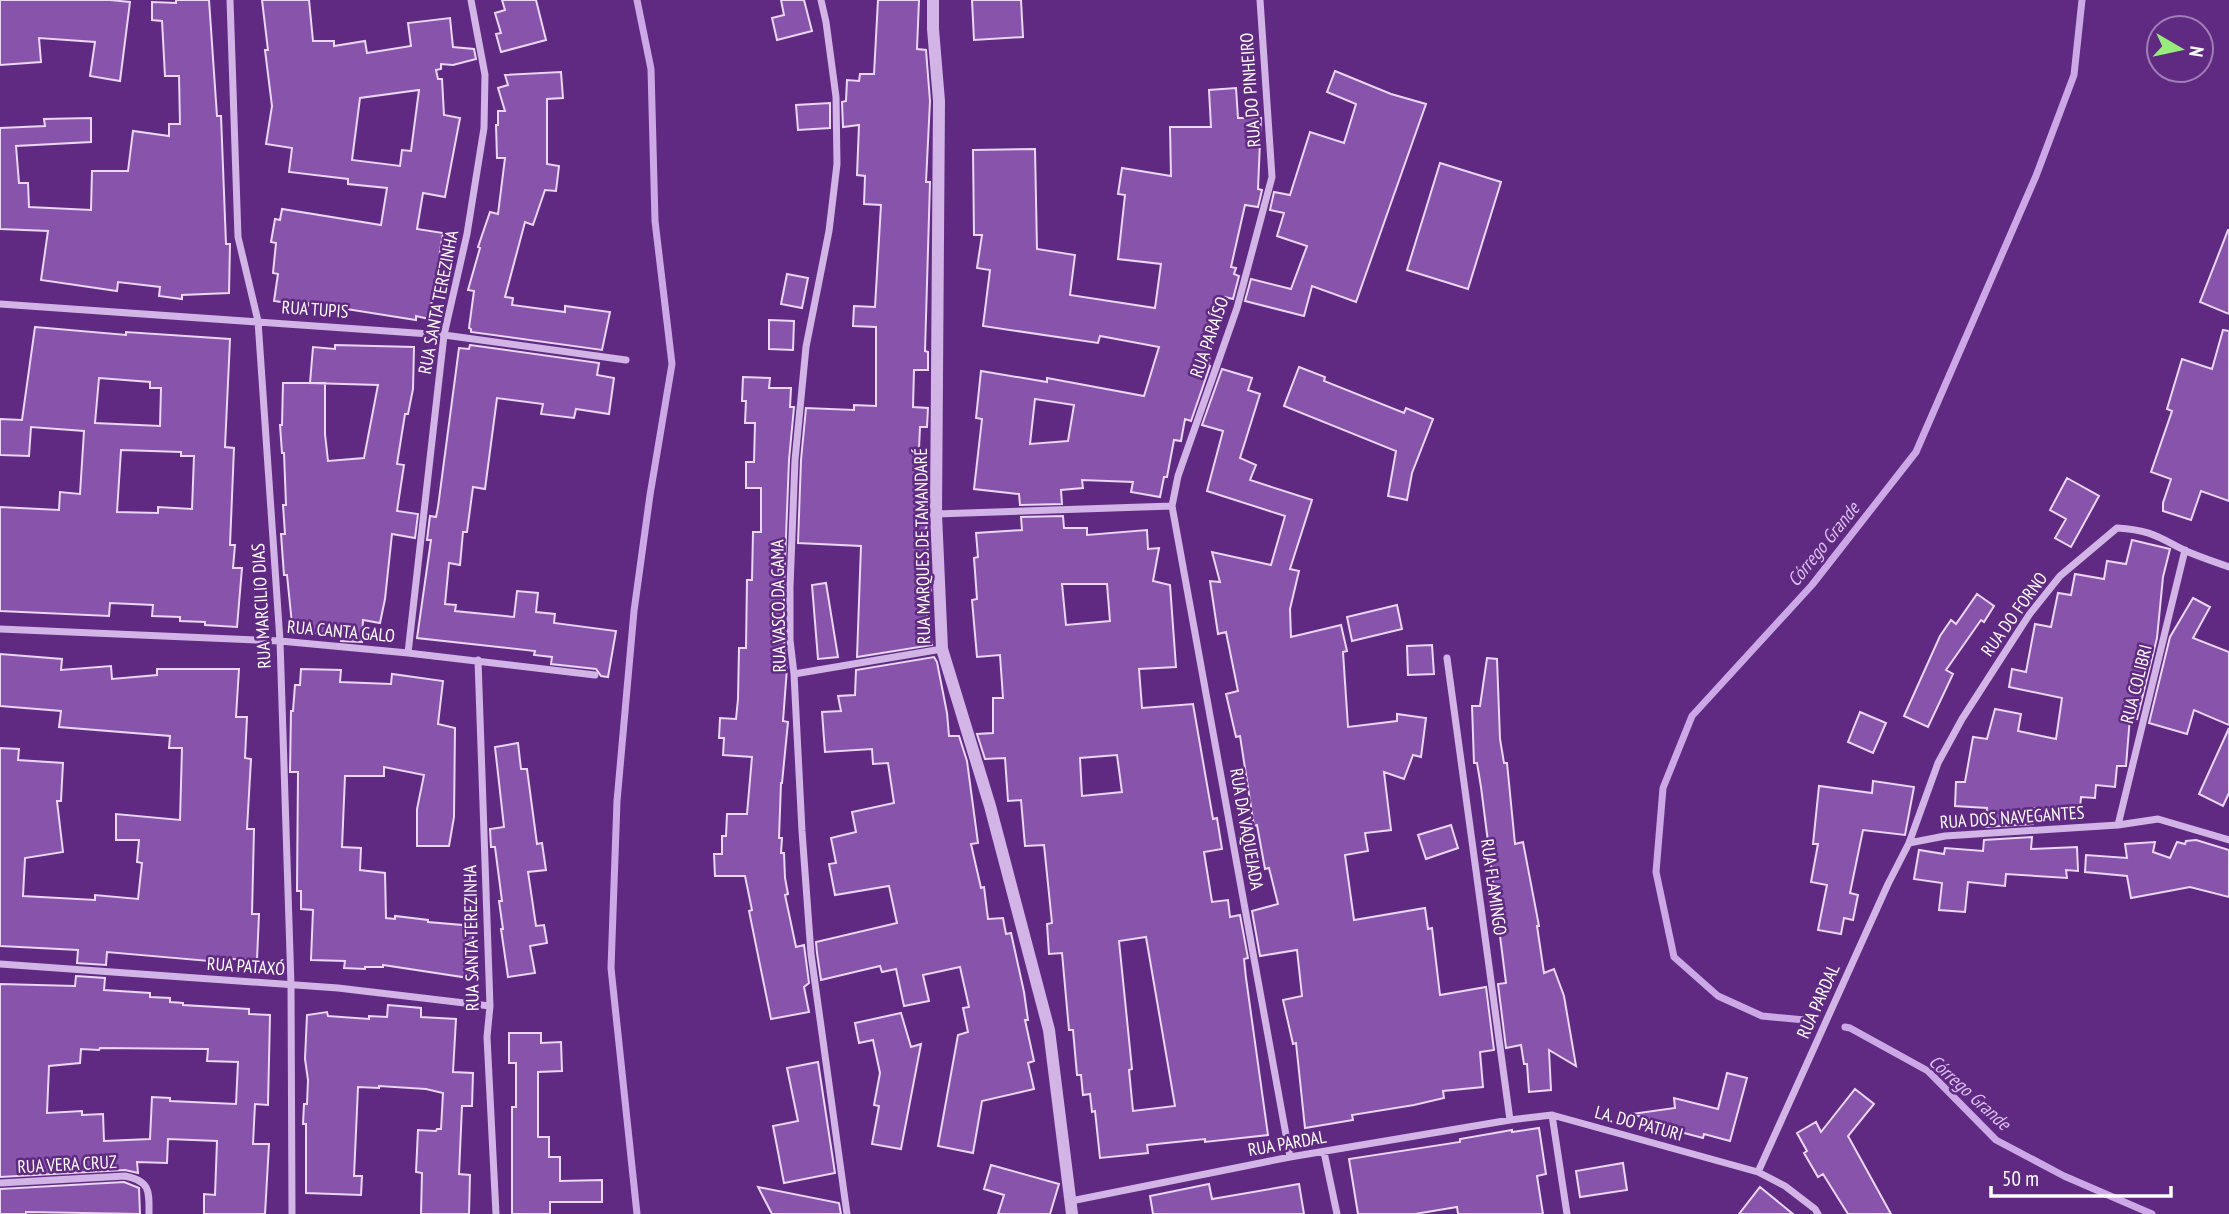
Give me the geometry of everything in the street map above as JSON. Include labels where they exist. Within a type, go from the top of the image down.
[{"type":"street","name":"RUA MARCILIO DIAS","points":[[230,0],[238,237],[258,321],[280,641],[290,985],[292,1214]]},
{"type":"street","name":"RUA SANTA TEREZINHA","points":[[408,653],[444,335],[467,234],[484,128],[485,75],[471,0]]},
{"type":"street","name":"RUA VASCO DA GAMA","points":[[821,0],[827,22],[836,97],[837,164],[829,231],[806,346],[795,460],[790,640],[811,954],[847,1214]]},
{"type":"street","name":"RUA MARQUES DE TAMANDARÉ","points":[[933,0],[939,101],[936,514],[942,649],[994,819],[1049,1030],[1072,1207]]},
{"type":"street","name":"RUA DO PINHEIRO","points":[[1260,0],[1272,177]]},
{"type":"street","name":"RUA PARAÍSO","points":[[1172,506],[1178,476],[1237,308],[1272,177]]},
{"type":"street","name":"RUA TUPIS","points":[[0,304],[444,335],[626,360]]},
{"type":"street","points":[[936,514],[1172,506]]},
{"type":"street","name":"RUA DA VAQUEJADA","points":[[1172,506],[1290,1157]]},
{"type":"street","name":"RUA DO FORNO","points":[[1909,843],[1938,763],[1962,719],[2029,615],[2060,576],[2117,528],[2139,530],[2165,538],[2185,550],[2229,567]]},
{"type":"street","name":"RUA COLIBRI","points":[[2118,825],[2185,550]]},
{"type":"street","name":"RUA CANTA GALO","points":[[0,629],[280,641],[478,660],[595,675]]},
{"type":"street","points":[[794,674],[942,649]]},
{"type":"street","name":"RUA FLAMINGO","points":[[1447,658],[1510,1120]]},
{"type":"street","name":"RUA SANTA TEREZINHA","points":[[478,660],[490,1006],[487,1037],[496,1214]]},
{"type":"street","name":"RUA DOS NAVEGANTES","points":[[1909,843],[1945,836],[2118,825],[2158,819],[2229,840]]},
{"type":"street","name":"RUA PARDAL","points":[[1758,1172],[1909,843]]},
{"type":"street","name":"RUA PATAXÓ","points":[[0,964],[290,985],[490,1006]]},
{"type":"street","points":[[1552,1115],[1567,1214]]},
{"type":"street","name":"LA. DO PATURI","points":[[1510,1120],[1552,1115],[1758,1172],[1785,1186],[1818,1214]]},
{"type":"street","name":"RUA PARDAL","points":[[1072,1207],[1290,1157],[1510,1120]]},
{"type":"street","points":[[1324,1152],[1336,1214]]},
{"type":"street","name":"RUA VERA CRUZ","points":[[0,1183],[136,1178],[149,1190],[149,1214]]},
{"type":"building","points":[[0,0],[130,2],[120,81],[90,76],[95,42],[39,38],[41,62],[0,65]]},
{"type":"building","points":[[176,0],[209,0],[217,116],[221,116],[226,244],[230,244],[229,293],[182,295],[182,299],[159,296],[160,287],[118,282],[117,291],[41,280],[48,231],[0,229],[0,128],[45,126],[44,119],[91,118],[91,142],[16,146],[19,183],[28,183],[29,207],[91,210],[92,171],[128,171],[133,131],[169,136],[169,124],[180,124],[179,76],[165,76],[162,21],[152,20],[152,2],[176,3]]},
{"type":"building","points":[[262,0],[309,0],[313,41],[334,41],[334,46],[365,41],[367,53],[411,46],[408,23],[450,18],[453,47],[474,49],[476,59],[453,65],[441,64],[441,69],[436,70],[438,79],[442,79],[444,115],[460,118],[445,197],[423,193],[417,229],[443,233],[429,319],[416,316],[416,320],[309,303],[308,306],[274,301],[278,274],[273,273],[276,243],[271,242],[275,219],[280,220],[282,209],[381,225],[387,188],[348,184],[348,179],[289,172],[292,148],[266,144],[272,106],[265,50],[268,50]],"holes":[[[419,90],[411,151],[402,150],[400,166],[352,160],[360,98]]]},
{"type":"building","points":[[502,0],[536,0],[546,40],[501,52],[496,34],[501,33],[495,13],[505,10]]},
{"type":"building","points":[[781,0],[804,0],[812,31],[777,40],[772,18],[784,15]]},
{"type":"building","points":[[878,0],[919,0],[917,49],[926,50],[930,101],[926,182],[930,182],[925,351],[928,352],[928,370],[914,370],[913,407],[928,408],[927,427],[920,427],[918,471],[925,471],[927,570],[931,591],[923,592],[932,645],[857,657],[861,546],[798,543],[806,408],[854,410],[854,405],[876,406],[876,327],[853,326],[854,306],[875,307],[881,205],[864,204],[865,176],[857,175],[859,125],[843,127],[842,102],[846,101],[847,80],[859,81],[860,74],[874,74]]},
{"type":"building","points":[[972,0],[1021,0],[1023,37],[974,40]]},
{"type":"building","points":[[1335,71],[1391,94],[1426,104],[1356,302],[1312,286],[1304,316],[1245,301],[1251,279],[1291,289],[1307,246],[1277,236],[1284,213],[1270,210],[1274,192],[1290,195],[1310,132],[1344,143],[1356,104],[1327,92]]},
{"type":"building","points":[[561,72],[563,98],[547,99],[547,164],[559,166],[556,191],[545,190],[533,225],[525,222],[505,297],[513,298],[512,305],[565,312],[565,306],[610,312],[602,350],[471,332],[469,328],[474,291],[468,290],[490,212],[498,214],[505,158],[497,158],[498,111],[505,111],[498,88],[508,85],[505,75]]},
{"type":"building","points":[[1236,88],[1238,118],[1261,118],[1258,189],[1262,190],[1258,207],[1245,205],[1231,267],[1236,268],[1234,274],[1239,276],[1233,299],[1225,297],[1215,332],[1208,365],[1210,366],[1191,421],[1185,419],[1181,441],[1174,440],[1160,497],[1131,492],[1133,482],[1082,480],[1083,488],[1061,490],[1062,504],[1020,505],[1019,494],[974,489],[982,419],[976,418],[981,371],[1047,382],[1047,378],[1144,396],[1159,347],[1100,336],[1098,343],[983,326],[990,270],[977,268],[982,235],[974,235],[973,150],[1035,149],[1037,249],[1075,255],[1070,295],[1155,308],[1161,264],[1118,259],[1125,195],[1118,194],[1122,168],[1171,176],[1170,127],[1211,127],[1209,90]],"holes":[[[1035,399],[1074,405],[1068,441],[1030,444]]]},
{"type":"building","points":[[830,103],[830,128],[798,130],[796,105]]},
{"type":"building","points":[[1440,163],[1501,182],[1468,289],[1407,270]]},
{"type":"building","points":[[2229,230],[2229,314],[2200,302]]},
{"type":"building","points":[[787,274],[808,278],[802,308],[781,304]]},
{"type":"building","points":[[769,320],[794,321],[793,350],[769,349]]},
{"type":"building","points":[[35,327],[126,335],[126,332],[230,339],[225,447],[234,448],[230,545],[235,545],[233,568],[242,568],[237,627],[180,621],[180,617],[152,616],[153,605],[110,603],[109,616],[0,611],[0,507],[59,510],[60,492],[80,494],[84,431],[31,427],[29,456],[0,455],[0,419],[22,420]],"holes":[[[99,378],[150,382],[150,388],[161,388],[160,426],[95,423]],[[121,450],[181,452],[181,456],[194,456],[192,509],[158,507],[158,513],[117,512]]]},
{"type":"building","points":[[2223,330],[2229,331],[2229,501],[2201,491],[2191,520],[2163,511],[2171,479],[2151,472],[2172,411],[2167,409],[2182,359],[2212,369]]},
{"type":"building","points":[[470,345],[599,363],[597,375],[614,378],[609,414],[576,409],[574,418],[541,414],[543,404],[497,398],[485,489],[473,487],[467,532],[463,532],[460,565],[449,563],[445,604],[456,605],[455,611],[514,617],[517,591],[538,593],[536,612],[555,614],[554,623],[616,631],[608,677],[601,676],[596,669],[551,664],[552,657],[534,655],[535,651],[417,638],[431,540],[427,540],[430,516],[436,517],[438,507],[459,348],[469,349]]},
{"type":"building","points":[[313,347],[414,347],[413,389],[408,414],[405,414],[397,464],[404,465],[397,511],[418,514],[415,538],[392,534],[380,623],[363,620],[362,642],[341,641],[342,632],[293,634],[281,534],[285,534],[283,505],[286,505],[280,425],[283,383],[310,383]],"holes":[[[325,383],[378,385],[364,458],[328,461]]]},
{"type":"building","points":[[1299,367],[1325,377],[1324,381],[1404,413],[1406,408],[1433,419],[1412,473],[1407,500],[1388,496],[1396,451],[1284,406]]},
{"type":"building","points":[[1222,369],[1252,378],[1248,390],[1260,394],[1240,458],[1256,465],[1250,480],[1312,500],[1290,569],[1299,571],[1290,609],[1291,637],[1341,625],[1347,651],[1343,652],[1348,727],[1397,721],[1397,714],[1426,718],[1421,757],[1413,755],[1404,779],[1384,772],[1391,830],[1365,833],[1368,851],[1345,855],[1354,920],[1425,908],[1428,929],[1432,928],[1440,995],[1486,987],[1494,1050],[1480,1052],[1483,1087],[1443,1091],[1444,1098],[1352,1115],[1353,1120],[1305,1128],[1296,1043],[1293,1044],[1283,1000],[1302,996],[1297,950],[1260,956],[1252,911],[1278,904],[1269,868],[1265,869],[1257,825],[1254,826],[1240,736],[1236,737],[1226,694],[1238,691],[1226,632],[1218,634],[1210,581],[1220,582],[1212,552],[1271,565],[1285,516],[1207,491],[1223,431],[1202,425]]},
{"type":"building","points":[[743,377],[770,378],[769,388],[791,388],[790,407],[794,407],[784,587],[787,668],[783,721],[788,722],[781,783],[779,838],[782,838],[781,853],[784,853],[788,894],[785,895],[796,947],[804,945],[809,983],[804,987],[809,1012],[771,1019],[749,911],[752,910],[745,876],[715,876],[714,854],[722,854],[722,836],[726,836],[727,814],[747,814],[752,757],[723,755],[724,738],[719,738],[720,718],[736,719],[739,648],[746,648],[747,580],[752,580],[753,532],[761,532],[761,488],[746,488],[746,462],[754,462],[755,423],[745,423]]},
{"type":"building","points":[[2067,478],[2099,496],[2071,547],[2055,538],[2066,519],[2050,510]]},
{"type":"building","points":[[1063,516],[1064,528],[1087,528],[1087,535],[1147,530],[1148,549],[1159,548],[1153,581],[1170,585],[1176,667],[1139,669],[1142,708],[1193,704],[1213,819],[1217,818],[1222,849],[1204,852],[1212,902],[1228,900],[1230,917],[1240,915],[1248,958],[1244,959],[1246,978],[1268,1135],[1147,1145],[1148,1153],[1100,1158],[1095,1111],[1092,1112],[1090,1094],[1083,1095],[1081,1075],[1077,1075],[1073,1030],[1069,1030],[1062,953],[1049,954],[1047,924],[1052,923],[1044,845],[1025,846],[1021,800],[1008,801],[1005,758],[985,759],[977,734],[993,733],[993,698],[1003,698],[1000,655],[977,657],[972,600],[977,599],[974,558],[978,557],[976,533],[1022,530],[1021,517]],"holes":[[[1062,584],[1107,584],[1110,621],[1066,625]],[[1117,755],[1122,792],[1082,796],[1080,758]],[[1146,937],[1175,1106],[1133,1111],[1129,1070],[1132,1069],[1119,941]]]},
{"type":"building","points":[[2132,540],[2170,549],[2163,577],[2157,638],[2137,719],[2130,717],[2126,766],[2117,766],[2115,787],[2096,785],[2095,798],[2081,797],[2080,808],[2034,808],[2033,824],[1985,827],[1987,808],[1955,806],[1956,782],[1965,782],[1973,737],[1987,739],[1995,709],[2021,714],[2018,731],[2056,739],[2062,698],[2009,687],[2012,669],[2026,672],[2035,624],[2051,627],[2058,593],[2071,595],[2075,574],[2104,579],[2107,561],[2126,564]]},
{"type":"building","points":[[826,583],[838,657],[818,659],[812,585]]},
{"type":"building","points":[[1977,594],[1994,606],[1946,670],[1953,674],[1928,727],[1904,716],[1940,636],[1951,620],[1956,624]]},
{"type":"building","points":[[2193,598],[2210,607],[2193,638],[2229,652],[2229,725],[2194,710],[2187,734],[2149,723],[2170,637]]},
{"type":"building","points":[[1397,605],[1402,629],[1352,641],[1347,617]]},
{"type":"building","points":[[1432,645],[1434,674],[1408,675],[1407,646]]},
{"type":"building","points":[[0,654],[62,659],[61,670],[111,666],[112,679],[157,675],[157,669],[239,669],[236,717],[247,717],[245,758],[251,759],[247,829],[254,829],[252,914],[259,914],[257,960],[210,958],[209,961],[107,952],[106,965],[77,963],[78,950],[0,946],[0,748],[19,749],[18,760],[63,763],[61,801],[57,801],[63,852],[25,858],[23,896],[95,900],[95,895],[138,899],[142,863],[137,862],[139,840],[116,840],[116,814],[180,820],[182,748],[169,748],[170,736],[59,727],[61,711],[0,706]]},
{"type":"building","points":[[934,657],[947,713],[949,736],[959,736],[967,761],[978,843],[971,844],[981,888],[984,887],[988,919],[1003,918],[1006,934],[1011,933],[1024,992],[1028,1020],[1025,1020],[1034,1061],[1028,1063],[1034,1089],[982,1101],[973,1153],[938,1146],[958,1035],[968,1032],[963,1008],[969,1007],[960,967],[923,975],[929,1001],[904,1006],[896,969],[882,972],[880,966],[821,980],[816,942],[897,923],[889,886],[835,895],[829,864],[836,863],[831,838],[856,832],[852,812],[894,803],[888,763],[873,764],[872,749],[825,752],[822,712],[841,711],[838,696],[855,695],[856,670]]},
{"type":"building","points":[[1487,658],[1497,659],[1500,739],[1504,763],[1507,763],[1515,844],[1523,842],[1539,926],[1544,973],[1554,969],[1564,996],[1576,1066],[1549,1050],[1551,1090],[1529,1092],[1527,1064],[1524,1064],[1521,1045],[1506,1048],[1498,984],[1506,983],[1481,787],[1477,763],[1474,763],[1472,706],[1480,706]]},
{"type":"building","points":[[301,669],[341,670],[340,682],[391,684],[392,674],[443,681],[438,724],[455,728],[454,817],[449,846],[417,846],[417,809],[424,775],[384,767],[384,776],[345,776],[342,847],[361,848],[360,870],[385,873],[386,918],[395,919],[395,916],[474,926],[469,978],[383,965],[365,969],[344,968],[345,961],[311,960],[313,910],[301,909],[301,891],[297,891],[298,772],[290,772],[291,711],[295,685],[300,685]]},
{"type":"building","points":[[1860,712],[1886,723],[1873,753],[1848,742]]},
{"type":"building","points":[[2229,728],[2229,793],[2223,806],[2199,794]]},
{"type":"building","points":[[518,743],[521,769],[527,769],[537,844],[542,843],[546,870],[528,872],[536,926],[544,925],[547,943],[530,946],[535,973],[508,977],[501,929],[499,901],[502,901],[490,829],[504,827],[495,747]]},
{"type":"building","points":[[1873,781],[1914,787],[1905,835],[1863,830],[1850,893],[1858,895],[1853,920],[1844,918],[1841,934],[1818,930],[1827,885],[1811,882],[1818,844],[1813,844],[1819,786],[1872,793]]},
{"type":"building","points":[[1451,825],[1458,848],[1426,859],[1418,835]]},
{"type":"building","points":[[2032,837],[2031,849],[2077,847],[2078,871],[2066,870],[2067,878],[2006,874],[2005,886],[1968,882],[1965,912],[1939,910],[1942,883],[1914,879],[1919,850],[1944,854],[1945,848],[1983,851],[1984,840]]},
{"type":"building","points":[[2196,840],[2229,850],[2229,897],[2190,887],[2131,898],[2127,876],[2085,872],[2086,855],[2127,858],[2125,844],[2155,842],[2153,852],[2170,858],[2177,842],[2185,844],[2186,841]]},
{"type":"building","points":[[76,976],[105,978],[104,990],[150,993],[150,997],[170,998],[170,1002],[183,1005],[249,1009],[249,1014],[270,1015],[268,1105],[255,1104],[253,1144],[269,1144],[265,1214],[204,1214],[204,1194],[215,1195],[217,1141],[168,1139],[167,1163],[137,1162],[138,1173],[125,1170],[0,1177],[0,984],[75,986]],"holes":[[[81,1049],[208,1049],[207,1061],[238,1062],[236,1104],[170,1101],[170,1098],[152,1097],[150,1139],[104,1141],[103,1114],[82,1115],[82,1111],[47,1113],[49,1066],[80,1063]]]},
{"type":"building","points":[[388,1005],[421,1008],[421,1017],[456,1019],[453,1072],[473,1073],[472,1106],[462,1106],[459,1174],[470,1175],[469,1214],[421,1214],[422,1173],[416,1172],[418,1130],[441,1129],[443,1093],[426,1089],[358,1087],[354,1176],[362,1176],[361,1195],[306,1193],[306,1124],[303,1124],[308,1080],[305,1059],[307,1015],[327,1012],[328,1016],[369,1019],[369,1016],[387,1017]]},
{"type":"building","points":[[901,1013],[911,1047],[921,1044],[901,1149],[872,1144],[879,1106],[874,1105],[880,1073],[873,1040],[859,1043],[855,1023]]},
{"type":"building","points":[[509,1033],[541,1033],[541,1043],[561,1042],[562,1071],[538,1072],[538,1137],[549,1137],[549,1157],[560,1157],[560,1181],[602,1180],[602,1202],[550,1202],[550,1214],[512,1214],[512,1107],[516,1107],[516,1063],[509,1063]]},
{"type":"building","points":[[818,1062],[835,1173],[784,1183],[773,1126],[798,1121],[787,1068]]},
{"type":"building","points":[[1727,1073],[1747,1078],[1730,1141],[1704,1134],[1703,1138],[1669,1129],[1670,1126],[1632,1114],[1675,1108],[1674,1098],[1718,1109]]},
{"type":"building","points":[[1855,1089],[1874,1104],[1848,1136],[1891,1214],[1848,1214],[1823,1174],[1818,1177],[1804,1153],[1807,1151],[1797,1133],[1816,1122],[1821,1132]]},
{"type":"building","points":[[1539,1128],[1546,1174],[1537,1176],[1543,1214],[1458,1214],[1457,1207],[1415,1214],[1358,1214],[1349,1159],[1460,1142],[1460,1139],[1512,1130]]},
{"type":"building","points":[[1623,1163],[1627,1190],[1580,1197],[1576,1171]]},
{"type":"building","points":[[991,1165],[1059,1184],[1050,1214],[998,1214],[1004,1195],[984,1189]]},
{"type":"building","points":[[124,1182],[139,1188],[140,1214],[0,1214],[0,1189]]},
{"type":"building","points":[[1209,1184],[1212,1199],[1299,1184],[1304,1214],[1153,1214],[1150,1196]]},
{"type":"building","points":[[758,1187],[839,1203],[841,1214],[772,1214]]},
{"type":"building","points":[[1760,1187],[1793,1214],[1739,1214]]},
{"type":"waterway","points":[[637,0],[651,69],[655,221],[672,364],[634,611],[617,801],[611,968],[637,1214]]},
{"type":"waterway","name":"Córrego Grande","points":[[1805,1020],[1762,1016],[1718,996],[1674,957],[1656,872],[1663,788],[1692,716],[1812,585],[1916,452],[2036,176],[2074,75],[2082,0]]},
{"type":"waterway","name":"Córrego Grande","points":[[1845,1027],[1928,1071],[1996,1140],[2064,1176],[2152,1214]]}]
